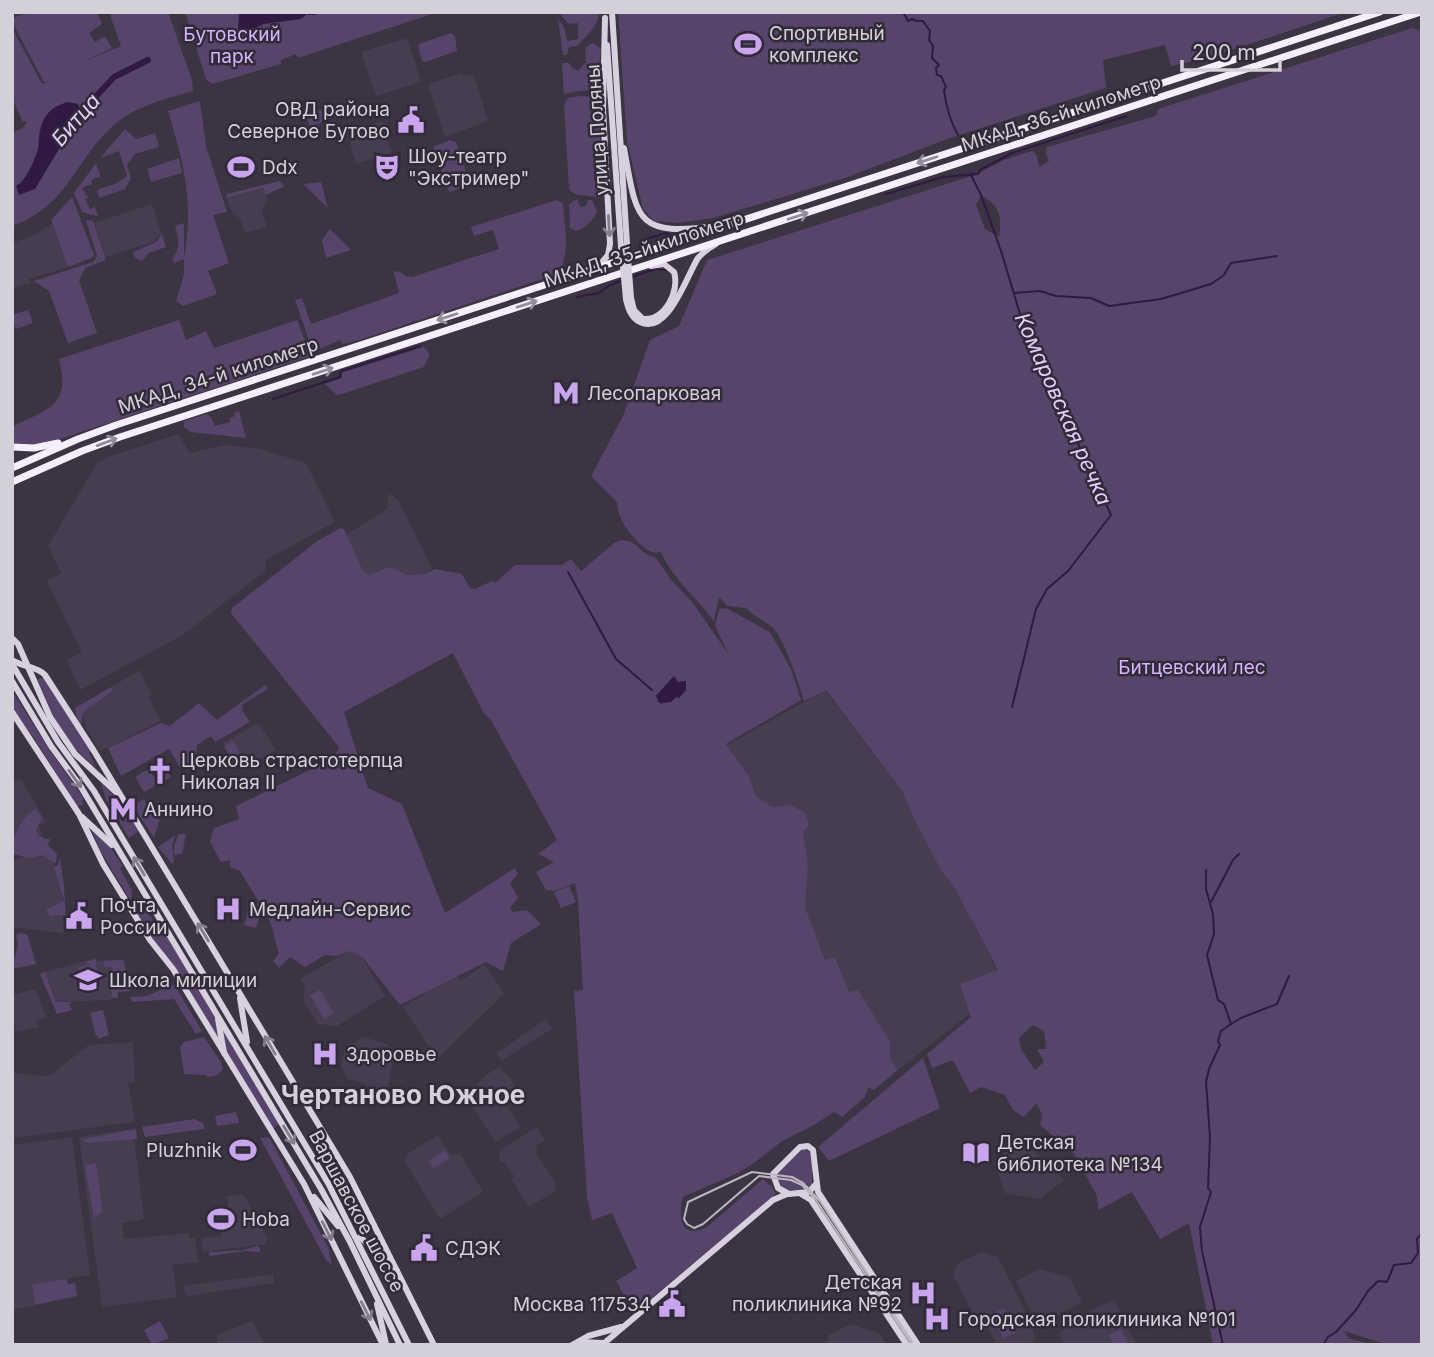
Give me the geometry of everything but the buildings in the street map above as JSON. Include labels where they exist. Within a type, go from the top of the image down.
[{"type":"highway","name":"МКАД, 36-й километр","points":[[881,175],[1380,12]]},
{"type":"highway","name":"МКАД, 36-й километр","points":[[884,187],[1421,12]]},
{"type":"highway","name":"МКАД, 35-й километр","points":[[409,329],[881,175]]},
{"type":"highway","name":"МКАД, 35-й километр","points":[[413,341],[884,187]]},
{"type":"highway","name":"МКАД, 34-й километр","points":[[12,468],[96,432],[409,329]]},
{"type":"highway","name":"МКАД, 34-й километр","points":[[12,482],[120,437],[413,341]]},
{"type":"highway","points":[[12,447],[47,446],[96,432]]},
{"type":"main road","name":"улица Поляны","points":[[612,12],[624,245]]},
{"type":"main road","name":"улица Поляны","points":[[605,15],[617,190],[624,245]]},
{"type":"main road","points":[[594,269],[605,260],[610,244],[604,133],[605,15]]},
{"type":"main road","points":[[619,128],[636,209],[644,220],[664,228],[709,227],[735,223]]},
{"type":"main road","points":[[604,133],[617,190]]},
{"type":"main road","points":[[624,245],[629,311],[637,320],[647,324],[659,321],[668,312],[701,254],[733,237]]},
{"type":"main road","points":[[628,298],[638,314],[648,320],[659,316],[673,295],[677,279],[674,272],[664,264],[642,267]]},
{"type":"main road","points":[[12,638],[21,650],[50,717],[75,754],[125,801]]},
{"type":"main road","points":[[12,662],[41,671],[49,680],[125,801],[358,1191],[434,1345]]},
{"type":"main road","name":"Варшавское шоссе","points":[[12,662],[58,743],[94,791],[249,1051],[351,1227],[409,1345]]},
{"type":"main road","name":"Варшавское шоссе","points":[[12,681],[51,746],[81,787],[217,1013],[349,1240],[400,1345]]},
{"type":"main road","points":[[12,712],[79,814],[103,864],[150,940],[173,970],[304,1184],[384,1345]]},
{"type":"main road","points":[[79,814],[107,839],[127,863]]},
{"type":"main road","points":[[239,991],[249,1051]]},
{"type":"main road","points":[[217,1013],[225,1057]]},
{"type":"main road","points":[[774,1200],[778,1192],[774,1181],[775,1171],[805,1145],[811,1147],[814,1152],[818,1192],[918,1345]]},
{"type":"main road","points":[[774,1181],[781,1191],[789,1194],[809,1192],[816,1184]]},
{"type":"main road","points":[[304,1184],[349,1240]]},
{"type":"main road","points":[[573,1344],[603,1344],[774,1200],[789,1194]]},
{"type":"main road","points":[[801,1194],[811,1200],[907,1345]]},
{"type":"main road","points":[[351,1227],[397,1271]]},
{"type":"main road","points":[[373,1289],[384,1345]]},
{"type":"main road","points":[[573,1344],[588,1336],[622,1326]]},
{"type":"shaded area","points":[[407,38],[421,82],[376,96],[361,52]]},
{"type":"shaded area","points":[[461,73],[462,76],[471,74],[475,78],[488,121],[445,137],[428,84]]},
{"type":"shaded area","points":[[382,121],[392,152],[356,164],[348,135]]},
{"type":"shaded area","points":[[264,188],[267,199],[262,212],[267,227],[245,233],[240,219],[230,209],[227,198]]},
{"type":"shaded area","points":[[152,204],[161,233],[153,242],[105,257],[94,223]]},
{"type":"shaded area","points":[[52,224],[68,267],[29,279],[30,283],[12,288],[12,243],[32,236]]},
{"type":"shaded area","points":[[178,434],[190,453],[225,445],[260,449],[306,463],[335,522],[266,560],[265,571],[183,635],[80,690],[67,660],[82,652],[47,581],[61,573],[48,546],[97,463]]},
{"type":"shaded area","points":[[388,494],[400,503],[432,569],[424,574],[408,575],[397,571],[369,575],[363,572],[346,535],[387,509]]},
{"type":"shaded area","points":[[140,670],[161,721],[100,751],[86,728],[83,712],[113,692],[111,687]]},
{"type":"shaded area","points":[[825,690],[902,791],[940,869],[955,889],[998,971],[961,984],[971,1013],[898,1070],[890,1058],[890,1041],[858,990],[849,992],[835,958],[825,960],[805,907],[807,864],[803,832],[791,805],[773,807],[756,796],[749,776],[727,745]]},
{"type":"shaded area","points":[[256,724],[260,725],[276,750],[241,767],[237,761],[233,763],[223,743]]},
{"type":"shaded area","points":[[21,779],[46,822],[39,826],[46,845],[12,856],[12,783]]},
{"type":"shaded area","points":[[47,847],[61,883],[64,933],[12,927],[12,861]]},
{"type":"shaded area","points":[[350,951],[362,958],[385,996],[337,1026],[318,1024],[303,1002],[305,988],[300,978]]},
{"type":"shaded area","name":"Школа милиции","points":[[96,958],[97,961],[124,959],[130,989],[110,991],[111,1000],[56,1002],[45,972]]},
{"type":"shaded area","points":[[485,964],[504,994],[437,1059],[403,1007],[454,976],[462,980]]},
{"type":"shaded area","points":[[35,989],[47,1018],[36,1020],[38,1027],[17,1032],[12,1014],[12,995]]},
{"type":"shaded area","points":[[546,1019],[552,1029],[501,1061],[497,1053]]},
{"type":"shaded area","points":[[363,1037],[388,1044],[394,1053],[388,1088],[372,1097],[364,1084],[348,1079],[341,1066],[345,1048]]},
{"type":"shaded area","points":[[133,1042],[135,1082],[128,1083],[135,1122],[12,1138],[12,1073],[49,1076],[89,1045]]},
{"type":"shaded area","points":[[499,1067],[510,1077],[518,1094],[504,1102],[521,1127],[495,1142],[466,1096],[486,1075]]},
{"type":"shaded area","points":[[537,1127],[545,1140],[537,1145],[536,1153],[556,1184],[555,1191],[529,1207],[511,1179],[514,1176],[504,1161],[501,1163],[499,1159],[500,1150]]},
{"type":"shaded area","points":[[133,1129],[144,1217],[142,1220],[122,1223],[124,1239],[189,1233],[190,1238],[195,1237],[198,1262],[173,1265],[177,1297],[102,1307],[79,1137]]},
{"type":"shaded area","points":[[438,1135],[450,1154],[461,1155],[483,1192],[440,1219],[404,1160],[409,1153]]},
{"type":"shaded area","points":[[72,1137],[90,1275],[32,1284],[35,1306],[12,1310],[12,1145]]},
{"type":"shaded area","points":[[1021,1139],[1064,1180],[1040,1199],[1005,1193],[994,1162]]},
{"type":"shaded area","points":[[243,1194],[268,1238],[265,1244],[203,1252],[201,1238],[221,1236],[220,1227],[230,1221],[227,1196]]},
{"type":"shaded area","points":[[981,1252],[998,1257],[1033,1326],[1035,1340],[1024,1345],[997,1345],[982,1317],[971,1311],[953,1275],[957,1264]]},
{"type":"shaded area","points":[[1039,1269],[1069,1277],[1082,1302],[1043,1323],[1039,1314],[1033,1317],[1016,1281]]},
{"type":"shaded area","points":[[273,1274],[274,1283],[188,1296],[184,1291],[184,1286]]},
{"type":"shaded area","points":[[1114,1300],[1137,1345],[1065,1345],[1059,1334],[1073,1318]]},
{"type":"shaded area","points":[[253,1321],[265,1345],[218,1345],[216,1335]]},
{"type":"shaded area","points":[[851,1324],[881,1334],[886,1345],[826,1345],[829,1335]]},
{"type":"green space","points":[[31,12],[97,12],[102,24],[89,33],[95,42],[105,36],[112,48],[85,61],[121,46],[109,12],[168,12],[192,80],[193,91],[151,104],[122,118],[100,139],[46,207],[12,226],[12,133],[24,127],[27,121],[23,122],[12,98],[12,28],[42,84],[51,80],[44,82],[12,22],[12,18]]},
{"type":"green space","name":"Бутовский парк","points":[[185,12],[438,12],[298,58],[296,54],[281,60],[281,64],[212,84],[206,79]]},
{"type":"green space","points":[[558,12],[599,12],[597,22],[577,46],[569,47],[567,55],[563,55],[558,19],[564,27],[567,41],[578,39],[578,23],[569,24]]},
{"type":"green space","points":[[618,12],[1346,12],[1204,59],[1171,66],[1165,45],[1103,60],[1106,88],[950,138],[845,178],[713,218],[678,223],[654,221],[643,209],[627,141]]},
{"type":"green space","name":"Битцевский лес","points":[[1412,28],[1422,31],[1422,1345],[1389,1345],[1344,1331],[1348,1338],[1369,1344],[1213,1345],[1189,1223],[1160,1239],[1132,1192],[1098,1210],[1097,1196],[1075,1155],[1040,1125],[1042,1114],[1036,1103],[1024,1117],[1013,1110],[1005,1095],[981,1087],[970,1093],[953,1060],[932,1068],[927,1054],[971,1017],[960,984],[998,970],[955,889],[940,869],[902,791],[826,690],[804,701],[786,651],[773,628],[746,608],[728,606],[719,597],[714,621],[678,579],[661,552],[654,553],[634,538],[620,517],[617,502],[591,476],[623,416],[650,340],[679,326],[707,260],[975,175],[1004,160],[1032,151],[1036,154],[1039,167],[1049,161],[1047,147],[1156,116],[1158,109]],"holes":[[[981,195],[992,203],[998,212],[999,237],[985,229],[976,205]],[[1033,1025],[1044,1031],[1046,1049],[1037,1049],[1044,1062],[1035,1070],[1021,1049],[1019,1038]]]},
{"type":"green space","points":[[451,33],[455,36],[457,51],[422,61],[419,44]]},
{"type":"green space","points":[[593,43],[601,49],[597,83],[599,94],[586,90],[564,94],[562,63],[569,63],[578,71],[586,62],[585,48]]},
{"type":"green space","points":[[592,97],[598,104],[602,168],[599,199],[575,194],[569,189],[564,105],[568,98]]},
{"type":"green space","points":[[200,101],[206,146],[227,212],[213,215],[229,263],[208,271],[217,294],[183,306],[176,301],[184,274],[184,259],[174,263],[172,259],[178,245],[175,226],[184,223],[184,258],[188,200],[183,166],[168,111]]},
{"type":"green space","points":[[324,109],[328,120],[310,127],[306,116]]},
{"type":"green space","points":[[125,129],[136,139],[155,133],[159,147],[135,154],[127,165],[131,178],[125,189],[99,198],[97,190],[117,183],[127,176],[119,151],[100,158]]},
{"type":"green space","points":[[450,140],[456,142],[470,184],[451,192],[433,147]]},
{"type":"green space","points":[[179,158],[182,173],[151,182],[147,169]]},
{"type":"green space","points":[[96,163],[101,177],[94,178],[92,184],[82,188],[89,198],[85,199],[90,209],[95,207],[98,216],[82,212],[74,193]]},
{"type":"green space","points":[[280,181],[285,186],[266,195],[263,188],[227,198],[226,194]]},
{"type":"green space","points":[[321,182],[328,208],[303,184]]},
{"type":"green space","points":[[72,197],[94,255],[68,267],[51,220]]},
{"type":"green space","points":[[577,199],[581,207],[586,206],[588,200],[592,200],[597,211],[589,223],[576,231],[570,228],[569,204]]},
{"type":"green space","points":[[557,200],[563,204],[566,243],[564,261],[554,275],[359,340],[343,344],[340,340],[313,352],[295,300],[302,298],[311,324],[399,293],[394,272],[412,277],[499,249],[493,230],[474,236],[471,227]]},
{"type":"green space","points":[[86,220],[93,221],[106,260],[85,268],[79,280],[97,333],[68,343],[49,291],[34,281],[93,262],[97,256]]},
{"type":"green space","points":[[330,229],[351,250],[326,258],[322,240]]},
{"type":"green space","points":[[162,234],[166,247],[149,253],[142,261],[135,258],[133,252],[156,242]]},
{"type":"green space","points":[[28,310],[33,323],[16,329],[12,315]]},
{"type":"green space","points":[[179,320],[186,340],[206,331],[214,348],[297,320],[311,356],[57,440],[33,445],[12,445],[12,427],[46,410],[59,397],[62,375],[59,359]]},
{"type":"green space","points":[[424,347],[430,354],[424,367],[337,395],[325,384],[342,378],[341,373]]},
{"type":"green space","points":[[239,411],[246,438],[190,432],[184,427],[184,421],[207,414],[215,426],[230,422],[230,418],[235,416],[234,413]]},
{"type":"green space","points":[[340,528],[344,529],[363,571],[369,575],[390,567],[407,575],[424,574],[435,569],[462,574],[470,588],[475,589],[492,581],[495,583],[515,565],[562,565],[571,559],[581,571],[614,543],[621,540],[632,542],[646,554],[656,558],[672,581],[693,603],[729,655],[715,626],[719,609],[726,608],[770,632],[791,669],[801,700],[726,744],[749,776],[756,796],[773,807],[791,805],[805,813],[809,825],[803,832],[808,864],[805,907],[825,960],[835,957],[849,992],[858,990],[890,1041],[890,1058],[898,1070],[874,1090],[868,1087],[865,1097],[842,1117],[834,1112],[782,1141],[738,1173],[683,1197],[681,1219],[687,1229],[692,1231],[708,1226],[763,1179],[776,1194],[636,1311],[633,1312],[616,1281],[637,1268],[612,1213],[592,1220],[587,1197],[574,991],[583,990],[575,883],[554,891],[546,890],[536,872],[554,862],[538,854],[557,840],[491,720],[483,712],[453,653],[344,712],[368,788],[402,804],[445,913],[515,868],[518,874],[510,883],[518,898],[510,908],[512,912],[527,910],[541,924],[511,943],[503,971],[486,962],[400,1005],[363,958],[350,951],[338,956],[325,955],[305,967],[290,957],[279,968],[273,961],[279,953],[271,924],[263,908],[256,928],[244,925],[251,901],[260,904],[240,871],[230,867],[230,860],[221,862],[210,842],[214,828],[239,819],[236,806],[334,758],[339,747],[231,613],[232,608],[316,542]],"holes":[[[674,676],[678,682],[686,681],[686,690],[679,698],[661,704],[656,696]]]},
{"type":"green space","points":[[45,678],[93,750],[89,752],[96,768],[75,749],[53,716],[37,679]]},
{"type":"green space","points":[[265,685],[268,689],[243,704],[242,710],[250,722],[215,742],[211,736],[197,745],[196,760],[181,769],[169,749],[121,776],[108,748],[161,723],[170,726],[199,703],[217,720]]},
{"type":"green space","points":[[111,687],[113,691],[83,712],[81,726],[75,708]]},
{"type":"green space","points":[[12,691],[84,799],[84,805],[77,806],[34,738],[12,710]]},
{"type":"green space","points":[[233,741],[241,755],[249,760],[241,765],[238,759],[233,761],[224,746]]},
{"type":"green space","points":[[155,765],[158,767],[151,772],[155,779],[158,777],[162,782],[144,792],[135,777]]},
{"type":"green space","points":[[167,772],[171,777],[162,782]]},
{"type":"green space","points":[[101,783],[120,801],[139,831],[129,838],[106,800]]},
{"type":"green space","points":[[144,799],[154,817],[160,819],[154,838],[133,806]]},
{"type":"green space","points":[[36,809],[42,818],[36,830],[41,837],[50,839],[48,845],[57,854],[56,864],[43,855],[30,858],[12,854],[18,828]]},
{"type":"green space","points":[[91,828],[108,844],[123,866],[120,868],[132,891],[131,902],[100,850]]},
{"type":"green space","points":[[179,834],[186,834],[182,854],[174,855],[174,845]]},
{"type":"green space","points":[[176,835],[172,844],[172,864],[158,847]]},
{"type":"green space","points":[[60,857],[64,886],[66,923],[64,915],[50,916],[46,910],[64,900],[54,867],[58,865]]},
{"type":"green space","points":[[569,886],[576,902],[561,908],[554,892]]},
{"type":"green space","points":[[136,905],[148,913],[161,933],[164,932],[215,1014],[221,1046],[133,907]]},
{"type":"green space","points":[[19,933],[27,934],[36,964],[12,969],[18,944],[16,936]]},
{"type":"green space","points":[[96,959],[96,966],[101,974],[95,975],[93,971],[79,972],[78,967],[91,964],[84,962]]},
{"type":"green space","points":[[123,960],[130,991],[118,992],[118,998],[111,998],[112,967],[104,967],[104,961]]},
{"type":"green space","points":[[45,972],[56,1002],[72,1002],[69,1005],[72,1010],[57,1014],[40,974]]},
{"type":"green space","points":[[174,984],[202,1031],[196,1034],[174,999],[132,1002],[130,997],[147,996]]},
{"type":"green space","points":[[320,990],[334,1013],[324,1019],[310,995]]},
{"type":"green space","points":[[103,1010],[109,1035],[97,1039],[90,1013]]},
{"type":"green space","points":[[221,1024],[279,1124],[273,1129],[227,1055]]},
{"type":"green space","points":[[204,1037],[221,1062],[223,1070],[216,1076],[207,1077],[184,1074],[180,1047],[184,1042]]},
{"type":"green space","points":[[923,1058],[940,1108],[829,1161],[818,1147]]},
{"type":"green space","points":[[236,1112],[239,1123],[217,1126],[215,1116]]},
{"type":"green space","points":[[194,1119],[203,1123],[205,1129],[145,1137],[142,1127]]},
{"type":"green space","points":[[136,1129],[137,1139],[85,1143],[84,1139]]},
{"type":"green space","points":[[269,1137],[328,1247],[332,1265],[326,1260],[260,1138]]},
{"type":"green space","points":[[803,1149],[812,1155],[812,1185],[806,1191],[788,1190],[781,1186],[776,1173]]},
{"type":"green space","points":[[445,1150],[450,1158],[433,1169],[428,1161]]},
{"type":"green space","points":[[96,1163],[103,1212],[94,1218],[85,1165]]},
{"type":"green space","points":[[258,1246],[261,1250],[259,1252],[245,1251],[210,1256],[209,1252],[243,1250]]},
{"type":"green space","points":[[67,1279],[68,1284],[75,1283],[77,1296],[35,1305],[32,1284]]},
{"type":"green space","points":[[1004,1308],[1016,1333],[1003,1338],[992,1314]]},
{"type":"green space","points":[[160,1321],[169,1338],[152,1345],[144,1330]]},
{"type":"green space","points":[[1121,1329],[1129,1345],[1113,1345],[1109,1335]]},
{"type":"water","points":[[239,12],[306,12],[306,15],[301,19],[264,24],[245,32],[238,29]]},
{"type":"water","points":[[68,102],[78,104],[82,125],[59,149],[35,189],[19,195],[16,186],[24,179],[32,164],[44,119],[51,110]]},
{"type":"water","points":[[674,676],[678,682],[686,681],[686,690],[671,702],[659,703],[656,696]]},
{"type":"waterway","name":"Битца","points":[[309,12],[314,12]]},
{"type":"waterway","name":"Комаровская речка","points":[[903,12],[908,21],[923,21],[930,31],[932,58],[939,65],[936,68],[937,75],[941,76],[946,87],[944,90],[947,108],[958,135]]},
{"type":"waterway","name":"Битца","points":[[77,117],[114,77],[148,60]]},
{"type":"waterway","points":[[886,194],[943,177],[978,174],[980,170],[1012,153],[1126,116]]},
{"type":"waterway","name":"Комаровская речка","points":[[970,173],[981,195],[1002,254],[1023,324],[1111,515],[1068,571],[1047,589],[1036,609],[1012,707]]},
{"type":"waterway","points":[[639,246],[647,239],[665,233],[671,236],[680,233]]},
{"type":"waterway","points":[[1014,293],[1040,291],[1056,296],[1091,298],[1109,306],[1161,299],[1211,284],[1224,275],[1231,263],[1277,256]]},
{"type":"waterway","points":[[631,277],[656,269],[666,270]]},
{"type":"waterway","points":[[577,297],[599,293],[622,280]]},
{"type":"waterway","points":[[273,399],[340,377],[341,371],[420,346]]},
{"type":"waterway","points":[[568,572],[616,659],[652,690]]},
{"type":"waterway","points":[[1211,902],[1233,860],[1239,854]]},
{"type":"waterway","points":[[1206,870],[1206,889],[1213,914],[1214,934],[1207,955],[1218,1000],[1224,1004],[1231,1024],[1221,1031],[1218,1041],[1220,1045],[1206,1082],[1210,1137],[1208,1188],[1211,1192],[1200,1227],[1202,1251],[1223,1345]]},
{"type":"waterway","points":[[1231,1024],[1277,1004],[1289,976]]},
{"type":"waterway","points":[[1323,1345],[1356,1310],[1378,1281],[1387,1282],[1394,1265],[1411,1263],[1418,1253],[1417,1239],[1422,1233]]},
{"type":"waterway","points":[[1317,1345],[1323,1344]]},
{"type":"tram line","points":[[912,1345],[816,1200],[802,1185],[791,1180],[759,1176],[703,1224],[694,1228],[684,1219],[688,1202],[752,1172],[792,1177],[803,1183],[820,1201],[914,1345]]},
{"type":"place","name":"Спортивный комплекс","points":[[748,44]]},
{"type":"place","name":"ОВД района Северное Бутово","points":[[411,120]]},
{"type":"place","name":"Ddx","points":[[241,167]]},
{"type":"place","name":"Шоу-театр \"Экстример\"","points":[[387,167]]},
{"type":"place","name":"Лесопарковая","points":[[566,393]]},
{"type":"place","name":"Церковь страстотерпца Николая II","points":[[160,771]]},
{"type":"place","name":"Аннино","points":[[123,809]]},
{"type":"place","name":"Медлайн-Сервис","points":[[228,909]]},
{"type":"place","name":"Почта России","points":[[79,916]]},
{"type":"place","name":"Школа милиции","points":[[88,980]]},
{"type":"place","name":"Здоровье","points":[[325,1054]]},
{"type":"place","name":"Pluzhnik","points":[[243,1150]]},
{"type":"place","name":"Детская библиотека №134","points":[[976,1153]]},
{"type":"place","name":"Hoba","points":[[221,1219]]},
{"type":"place","name":"СДЭК","points":[[424,1248]]},
{"type":"place","name":"Детская поликлиника №92","points":[[923,1293]]},
{"type":"place","name":"Москва 117534","points":[[672,1304]]},
{"type":"place","name":"Городская поликлиника №101","points":[[937,1319]]},
{"type":"district","name":"Чертаново Южное","points":[[403,1095]]}]
